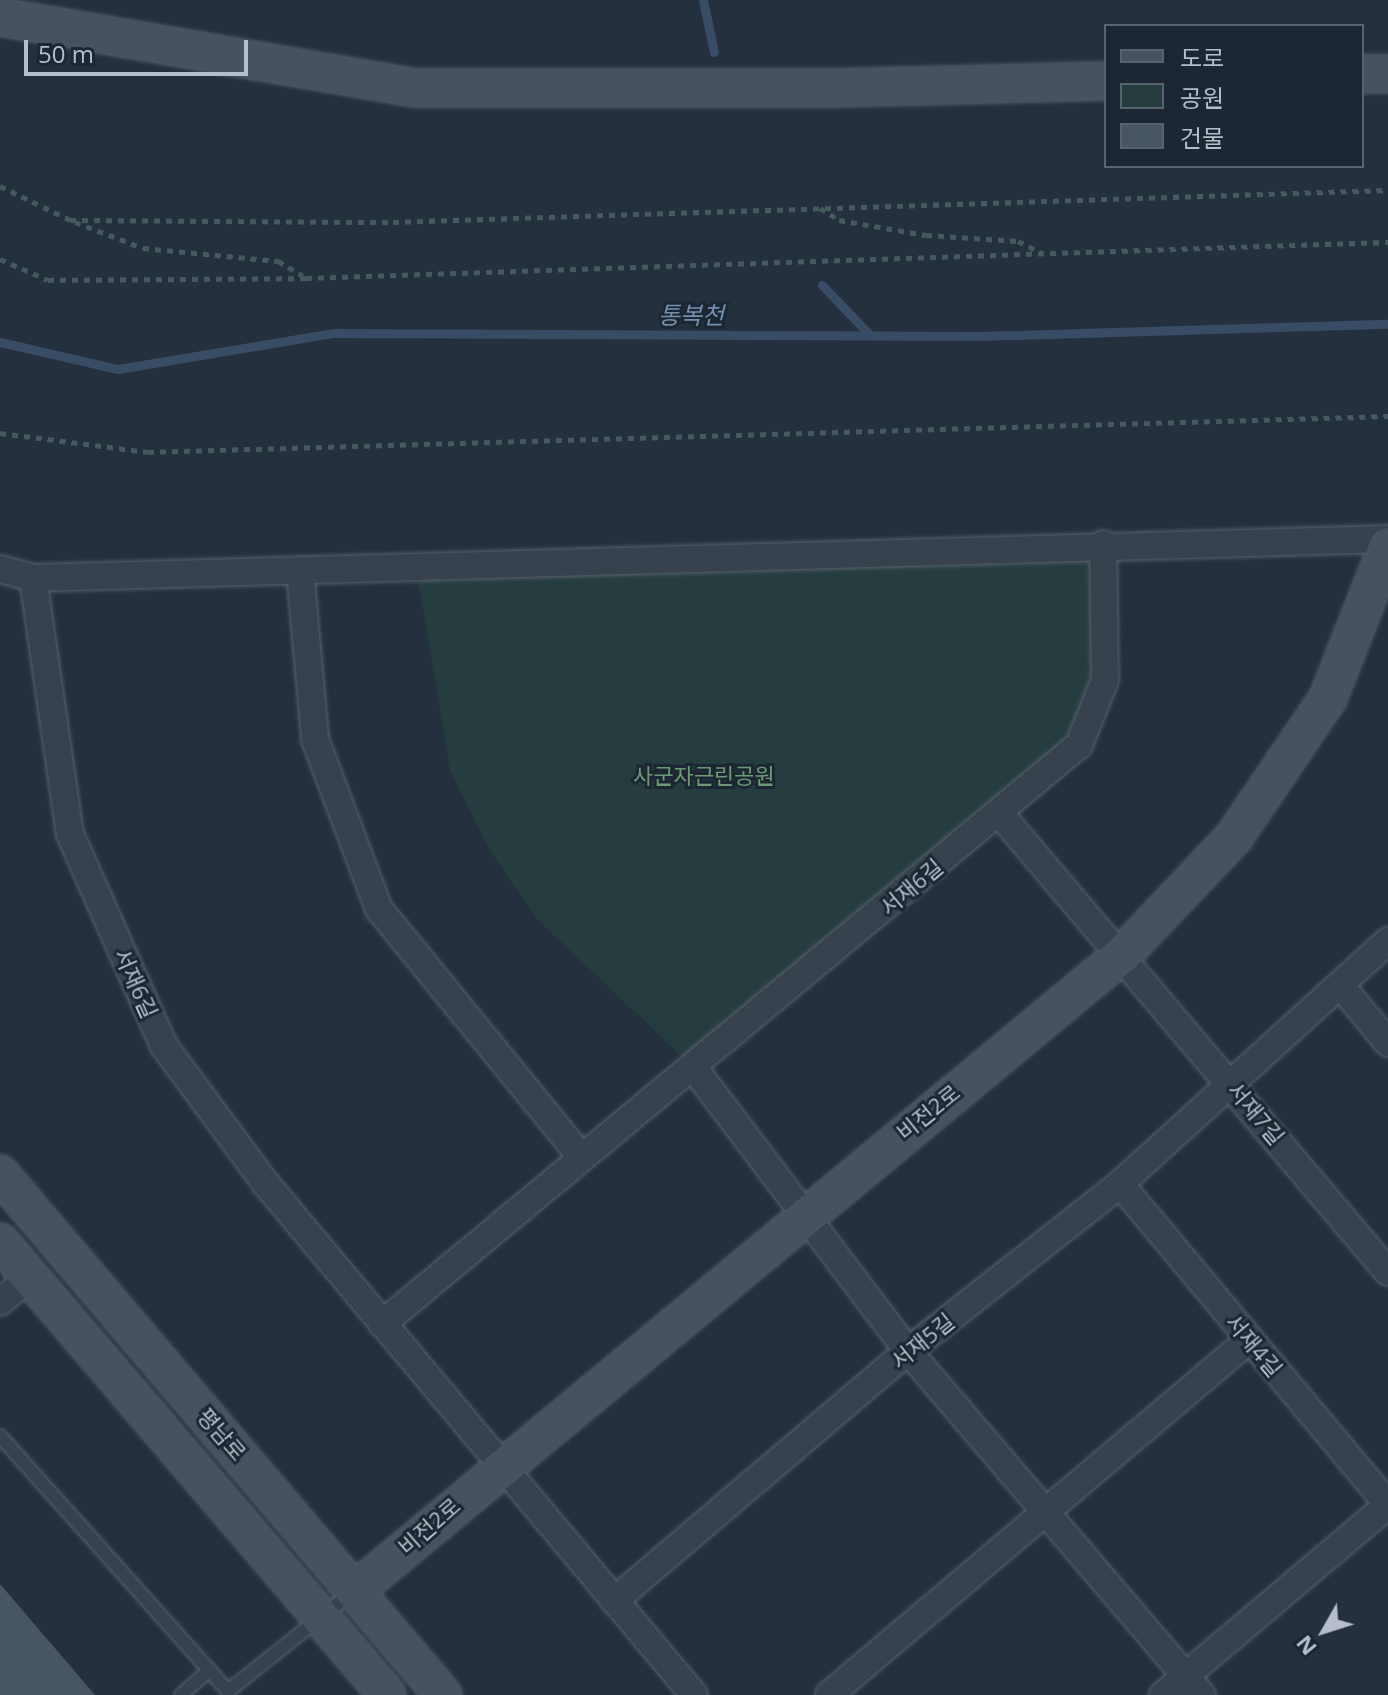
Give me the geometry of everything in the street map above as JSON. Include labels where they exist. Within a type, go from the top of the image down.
[{"type":"street","points":[[0,17],[414,88],[835,88],[1104,81]]},
{"type":"street","points":[[1364,74],[1388,74]]},
{"type":"street","points":[[0,569],[33,578],[1103,544],[1388,539]]},
{"type":"street","name":"서재6길","points":[[382,1324],[1000,814],[1079,745],[1105,680],[1103,544]]},
{"type":"street","name":"비전2로","points":[[357,1589],[499,1466],[1123,954],[1234,837],[1328,698],[1388,546]]},
{"type":"street","points":[[300,570],[315,739],[379,909],[581,1157]]},
{"type":"street","name":"서재6길","points":[[33,578],[70,834],[164,1046],[267,1185],[499,1466]]},
{"type":"street","name":"서재7길","points":[[1000,814],[1123,954],[1388,1272]]},
{"type":"street","name":"서재5길","points":[[614,1601],[908,1351],[1120,1184],[1388,941]]},
{"type":"street","points":[[1341,986],[1388,1043]]},
{"type":"street","points":[[693,1067],[802,1215],[908,1351],[1194,1685]]},
{"type":"street","name":"평남로","points":[[0,1174],[357,1589],[443,1695]]},
{"type":"street","name":"서재4길","points":[[1120,1184],[1388,1505]]},
{"type":"street","points":[[0,1242],[387,1695]]},
{"type":"street","points":[[0,1302],[29,1278]]},
{"type":"street","points":[[829,1695],[1045,1508],[1250,1339]]},
{"type":"street","points":[[499,1466],[694,1695]]},
{"type":"street","points":[[1163,1695],[1194,1685],[1388,1505]]},
{"type":"lane","points":[[0,1436],[230,1693],[357,1589]]},
{"type":"lane","points":[[181,1695],[210,1670]]},
{"type":"path","points":[[0,186],[70,220],[143,248],[278,261],[306,278]]},
{"type":"path","points":[[70,220],[393,222],[1388,190]]},
{"type":"path","points":[[819,207],[839,220],[926,235],[1018,241],[1042,253]]},
{"type":"path","points":[[0,259],[48,280],[306,278],[1388,242]]},
{"type":"path","points":[[0,433],[148,452],[1388,416]]},
{"type":"green space","name":"사군자근린공원","points":[[1103,544],[1105,680],[1079,745],[693,1067],[538,920],[490,851],[450,770],[416,568]]},
{"type":"building","points":[[0,1584],[95,1695],[0,1695]]},
{"type":"waterway","points":[[703,0],[714,52]]},
{"type":"waterway","points":[[822,285],[870,335]]},
{"type":"waterway","name":"통복천","points":[[0,342],[118,369],[334,333],[978,336],[1388,324]]}]
